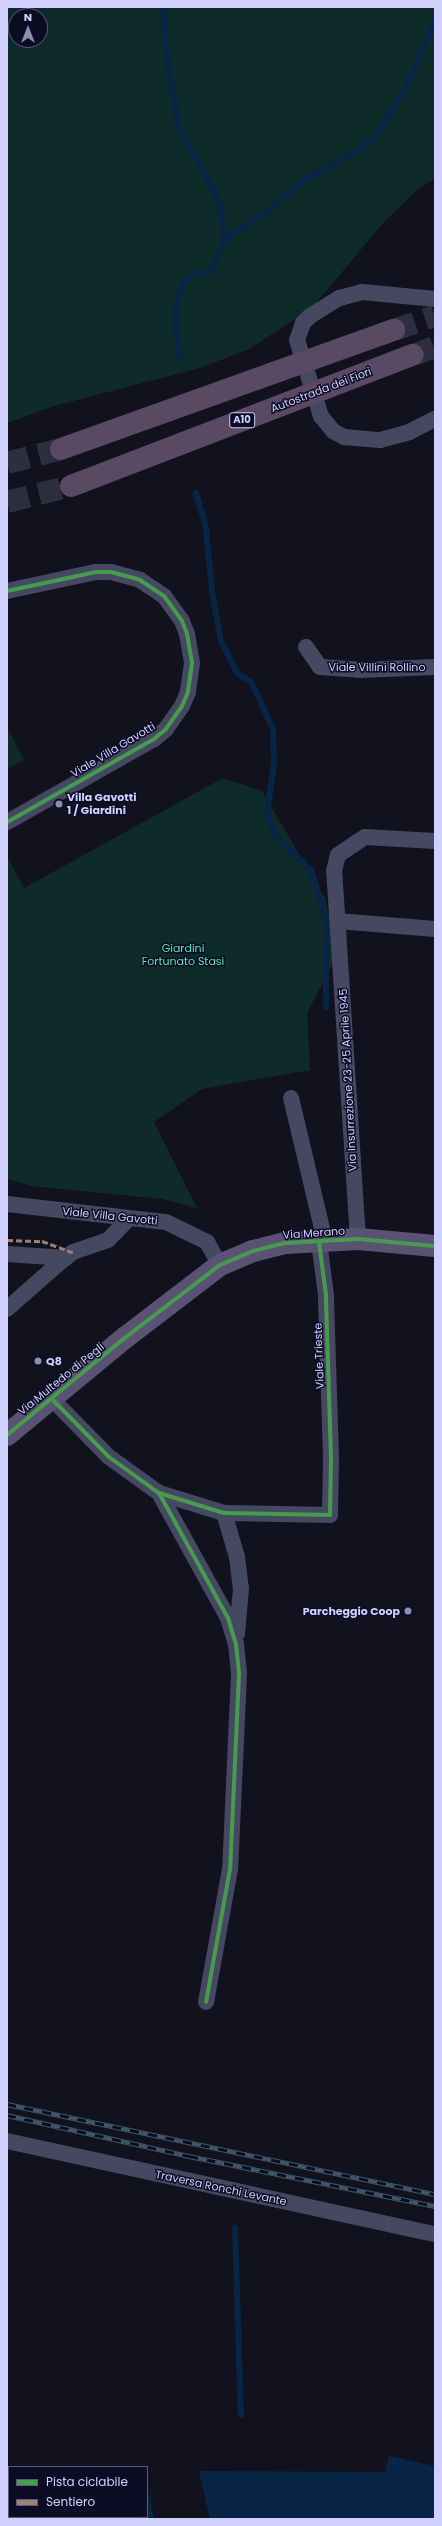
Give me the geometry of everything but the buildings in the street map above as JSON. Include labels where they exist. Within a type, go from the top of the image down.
[{"type":"highway","points":[[61,449],[394,330]]},
{"type":"highway","name":"Autostrada dei Fiori","points":[[71,486],[413,354]]},
{"type":"main road","name":"Via Merano","points":[[126,1337],[220,1265],[253,1251],[286,1243],[358,1239],[435,1246]]},
{"type":"main road","name":"Via Multedo di Pegli","points":[[7,1435],[126,1337]]},
{"type":"street","points":[[435,299],[362,292],[338,298],[318,309],[303,323],[297,346],[321,416],[333,431],[344,438],[368,441],[409,432],[435,419]]},
{"type":"street","name":"Viale Villa Gavotti","points":[[7,591],[96,572],[111,572],[140,580],[164,596],[178,615],[188,634],[192,663],[188,692],[182,706],[166,729],[154,739],[7,822]]},
{"type":"street","name":"Viale Villini Rollino","points":[[306,646],[320,667],[359,670],[435,667]]},
{"type":"street","name":"Via Insurrezione 23-25 Aprile 1945","points":[[358,1239],[334,871],[338,854],[365,837],[435,841]]},
{"type":"street","points":[[338,921],[435,929]]},
{"type":"street","name":"Via Merano","points":[[291,1098],[322,1241]]},
{"type":"street","name":"Viale Villa Gavotti","points":[[7,1204],[128,1219],[166,1222],[207,1242],[220,1265]]},
{"type":"street","points":[[7,1309],[73,1252],[108,1240],[128,1219]]},
{"type":"street","name":"Viale Trieste","points":[[224,1513],[330,1515],[331,1471],[326,1295],[322,1241]]},
{"type":"street","points":[[7,1254],[66,1258]]},
{"type":"street","points":[[52,1399],[109,1456],[159,1493],[224,1513],[237,1556],[241,1588],[236,1644],[239,1674],[230,1869],[206,2002]]},
{"type":"street","points":[[159,1493],[228,1618],[236,1644]]},
{"type":"street","name":"Traversa Ronchi Levante","points":[[7,2142],[435,2234]]},
{"type":"green space","points":[[7,7],[435,7],[435,179],[419,188],[384,222],[311,309],[249,349],[200,368],[54,406],[7,423]]},
{"type":"green space","points":[[7,727],[24,760],[7,769]]},
{"type":"green space","name":"Giardini Fortunato Stasi","points":[[223,778],[262,791],[325,898],[333,932],[333,963],[307,1013],[310,1070],[202,1089],[154,1122],[197,1208],[163,1199],[31,1186],[7,1179],[7,856],[24,888]]},
{"type":"water","points":[[389,2456],[435,2466],[435,2519],[210,2519],[199,2471],[385,2472]]},
{"type":"water","points":[[7,2473],[8,2518],[148,2518],[148,2490],[154,2519],[7,2519]]},
{"type":"waterway","points":[[164,7],[166,53],[179,128],[219,201],[225,239]]},
{"type":"waterway","points":[[180,362],[175,320],[178,298],[184,282],[196,273],[212,271],[225,239],[267,212],[299,183],[357,151],[377,134],[405,89],[435,22]]},
{"type":"waterway","points":[[196,493],[206,528],[212,592],[221,641],[237,673],[252,683],[273,729],[274,763],[267,814],[275,834],[311,870],[326,918],[326,1007]]},
{"type":"waterway","points":[[235,2228],[241,2415]]},
{"type":"tunnel","points":[[394,330],[435,316]]},
{"type":"tunnel","points":[[413,355],[435,347]]},
{"type":"tunnel","points":[[7,463],[61,449]]},
{"type":"tunnel","points":[[7,502],[71,486]]},
{"type":"railway","points":[[7,2104],[435,2194]]},
{"type":"railway","points":[[7,2115],[189,2156],[435,2206]]},
{"type":"marked path","points":[[7,1240],[42,1241],[73,1252]]},
{"type":"cycle path","points":[[7,591],[96,572],[111,572],[140,580],[164,596],[182,621],[187,634],[192,663],[188,692],[182,706],[166,729],[154,739],[7,822]]},
{"type":"cycle path","points":[[7,1435],[126,1337],[220,1265],[253,1251],[286,1243],[358,1239],[435,1246]]},
{"type":"cycle path","points":[[52,1399],[109,1457],[159,1493],[224,1513],[330,1515],[331,1458],[326,1295],[319,1242]]},
{"type":"cycle path","points":[[159,1493],[228,1618],[236,1644],[239,1674],[230,1869],[206,2002]]},
{"type":"place","name":"Villa Gavotti 1 / Giardini","points":[[59,804]]},
{"type":"place","name":"Q8","points":[[38,1361]]},
{"type":"place","name":"Parcheggio Coop","points":[[408,1611]]}]
